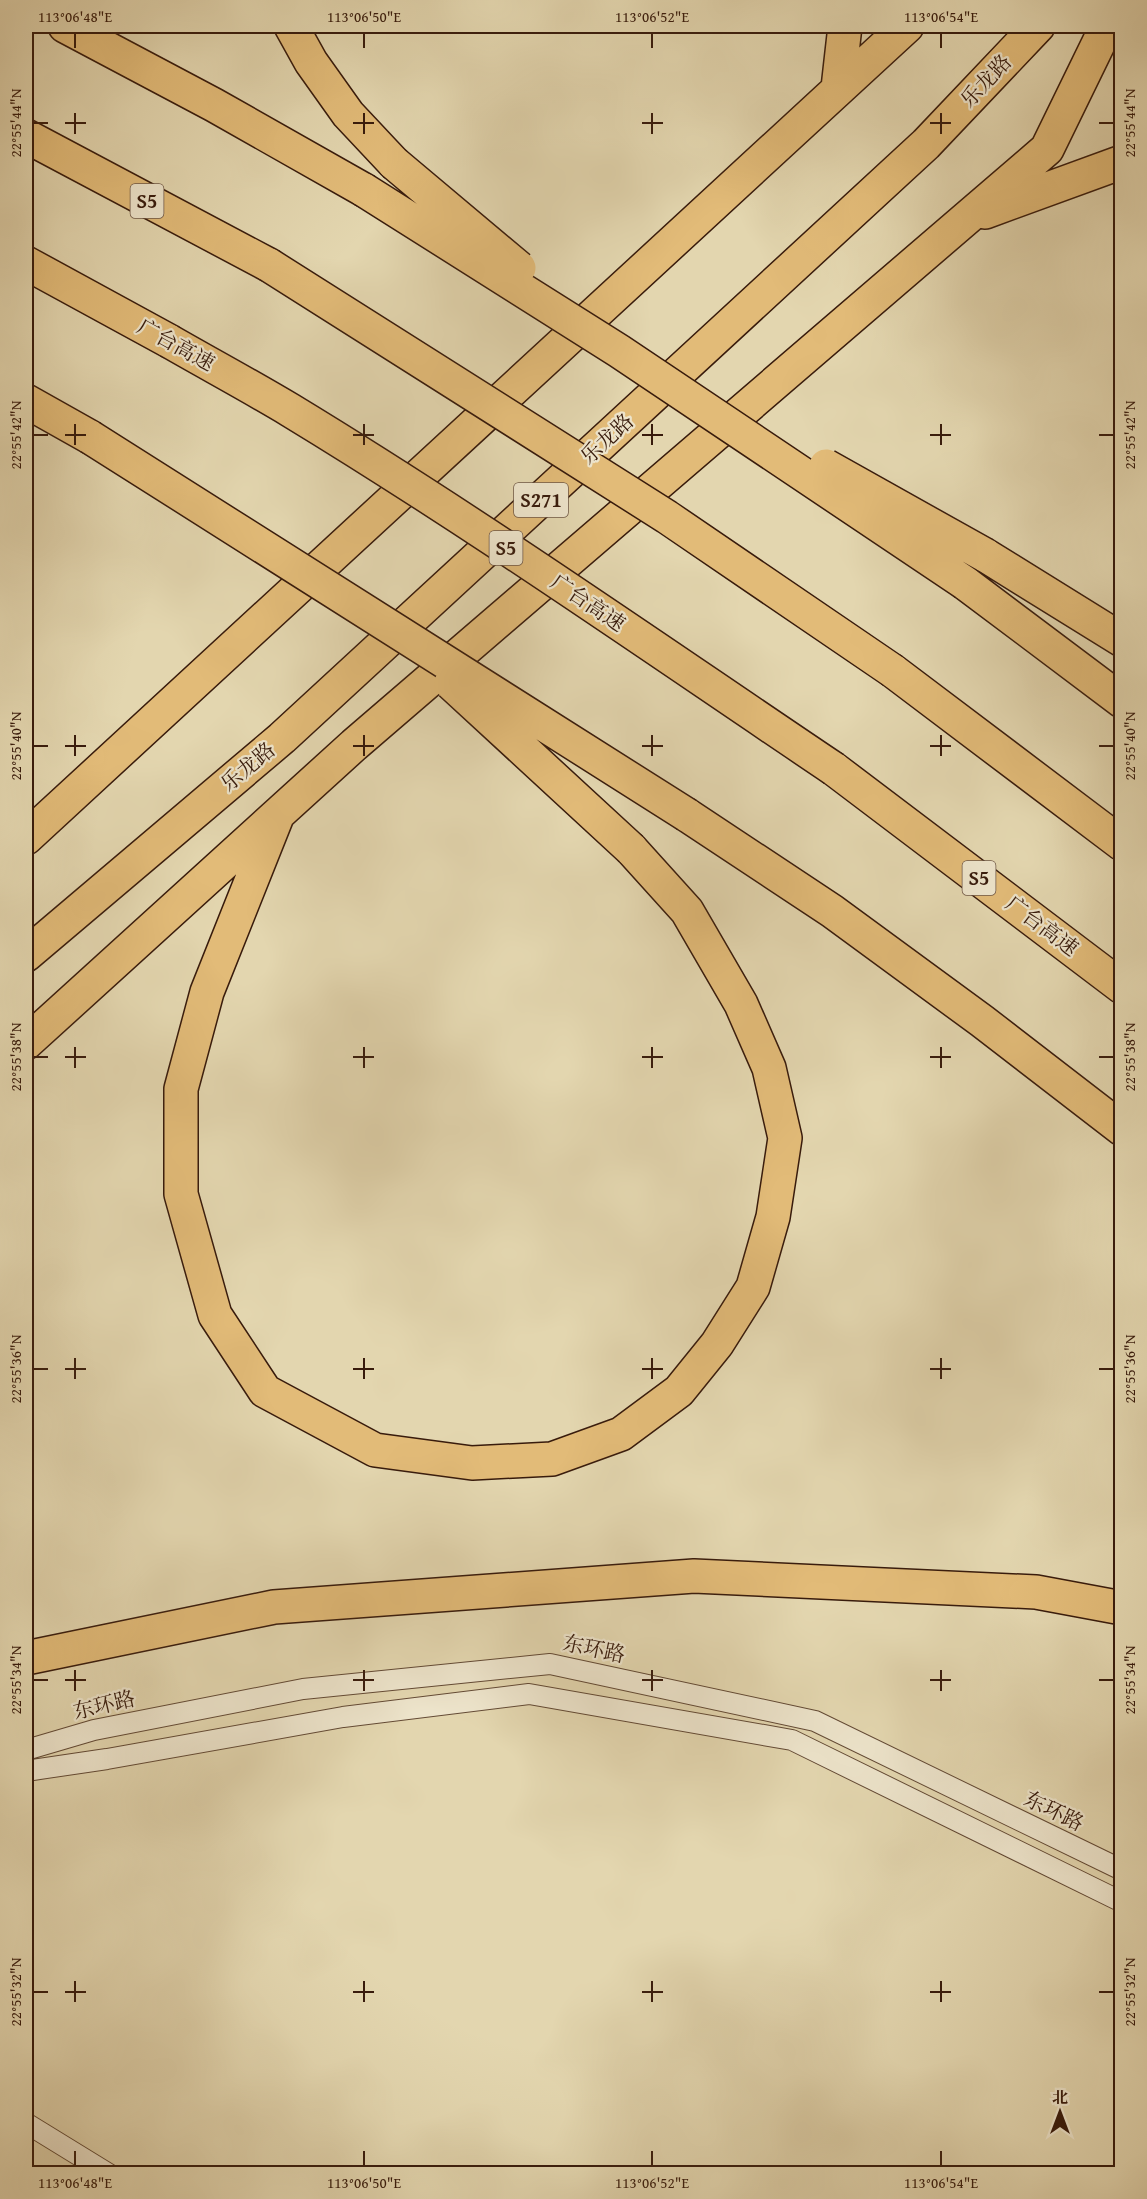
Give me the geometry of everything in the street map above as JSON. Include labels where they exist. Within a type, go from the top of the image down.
[{"type":"highway","points":[[64,26],[214,105],[364,190],[619,351],[965,583],[1122,701]]},
{"type":"highway","points":[[291,26],[310,62],[348,114],[394,163],[619,351],[986,555],[1122,640]]},
{"type":"highway","points":[[838,88],[845,26]]},
{"type":"highway","points":[[26,838],[907,26]]},
{"type":"highway","name":"乐龙路","points":[[26,955],[282,738],[926,144],[1038,26]]},
{"type":"highway","points":[[26,1043],[354,745],[1047,149],[1107,26]]},
{"type":"highway","name":"S5","points":[[26,136],[269,265],[667,517],[892,671],[1122,844]]},
{"type":"highway","points":[[964,220],[1122,162]]},
{"type":"highway","name":"广台高速","points":[[26,262],[169,340],[290,410],[526,561],[834,769],[1122,987]]},
{"type":"highway","points":[[26,401],[90,438],[390,626],[687,815],[832,911],[982,1021],[1122,1129]]},
{"type":"highway","points":[[278,814],[207,992],[181,1089],[181,1194],[215,1315],[265,1391],[375,1450],[472,1463],[552,1459],[621,1434],[679,1391],[717,1344],[753,1287],[773,1217],[784,1138],[769,1068],[741,1004],[687,911],[631,849],[390,626]]},
{"type":"highway","points":[[26,1659],[274,1607],[694,1576],[1036,1592],[1122,1608]]},
{"type":"lane","name":"东环路","points":[[26,1750],[94,1730],[303,1689],[550,1664],[815,1720],[1122,1870]]},
{"type":"lane","points":[[26,1771],[119,1757],[343,1717],[529,1694],[792,1740],[1122,1902]]},
{"type":"lane","points":[[26,2123],[109,2174]]}]
